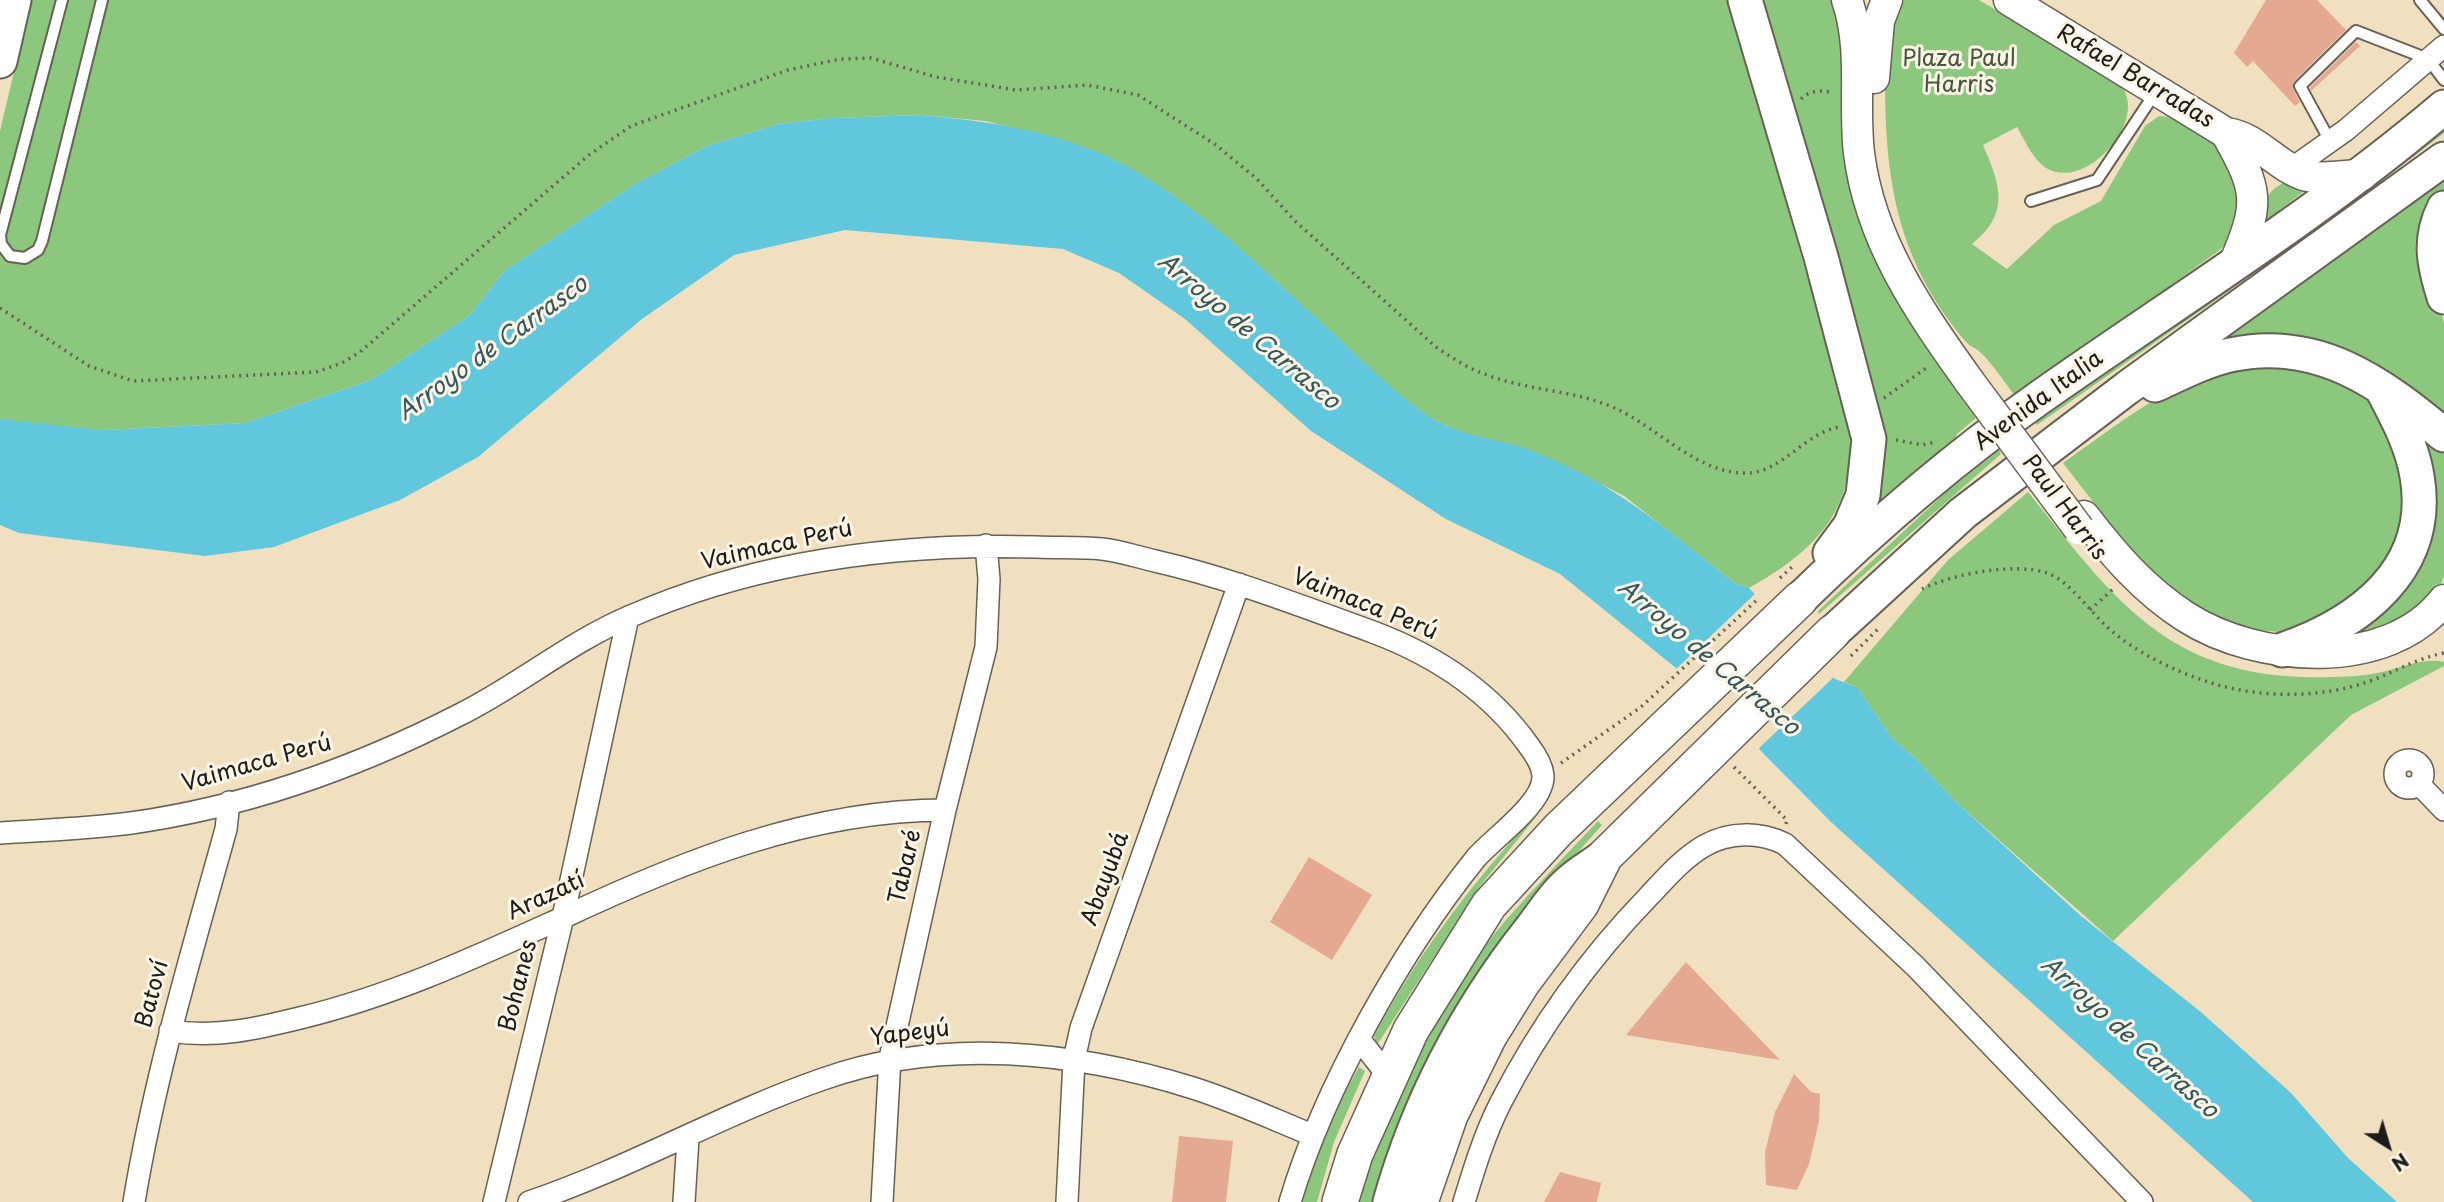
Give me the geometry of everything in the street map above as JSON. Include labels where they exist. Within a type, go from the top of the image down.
[{"type":"highway","name":"Avenida Italia","points":[[1340,1202],[1355,1154],[1411,1030],[1489,905],[1558,830],[1651,718],[1800,599]]},
{"type":"highway","name":"Avenida Italia","points":[[1420,1202],[1450,1115],[1478,1057],[1522,983],[1581,904],[1605,856],[1696,765],[1842,644]]},
{"type":"main road","points":[[0,61],[14,0]]},
{"type":"main road","points":[[1745,0],[1871,413],[1869,458],[1860,503],[1850,526],[1817,568],[1800,599]]},
{"type":"main road","name":"Paul Harris","points":[[1847,0],[1857,47],[1856,115],[1859,156],[1869,201],[1900,278],[1916,307],[1974,377],[2082,523],[2109,568],[2145,603],[2185,632],[2238,654],[2311,664],[2349,662],[2402,650],[2444,632]]},
{"type":"main road","name":"Paul Harris","points":[[1887,0],[1875,48],[1872,115],[1882,196],[1910,272],[1974,377]]},
{"type":"main road","name":"Rafael Barradas","points":[[2009,0],[2226,133],[2243,135],[2291,169],[2316,177],[2362,175]]},
{"type":"main road","name":"Avenida Italia","points":[[1800,599],[1846,554],[1951,465],[2037,400],[2362,175],[2444,107]]},
{"type":"main road","name":"Rafael Barradas","points":[[2226,133],[2250,179],[2254,198],[2248,233],[2234,264]]},
{"type":"main road","name":"Avenida Italia","points":[[1842,644],[1963,513],[2127,388],[2444,159]]},
{"type":"main road","points":[[2254,198],[2265,184],[2291,169]]},
{"type":"main road","points":[[2444,208],[2434,230],[2432,254],[2444,298]]},
{"type":"main road","points":[[2127,388],[2153,386],[2229,355],[2283,350],[2320,356],[2353,370],[2444,435]]},
{"type":"main road","points":[[2282,650],[2310,640],[2363,611],[2383,592],[2408,551],[2419,504],[2417,477],[2411,451],[2382,389]]},
{"type":"main road","name":"Paul Harris","points":[[2082,523],[2142,584],[2188,618],[2220,635],[2282,650],[2345,650],[2371,646],[2416,628],[2444,600]]},
{"type":"main road","points":[[1390,1202],[1409,1143],[1452,1048],[1500,970],[1566,884],[1605,856]]},
{"type":"street","points":[[2291,169],[2330,141],[2436,52]]},
{"type":"street","name":"Vaimaca Perú","points":[[0,833],[133,822],[229,802],[361,761],[415,738],[469,710],[628,617],[692,593],[831,557],[902,548],[986,545],[1104,549],[1209,573],[1389,638],[1439,664],[1486,696],[1514,725],[1536,756],[1543,776]]},
{"type":"street","name":"Tabaré","points":[[882,1202],[890,1059],[986,647],[989,579],[986,545]]},
{"type":"street","name":"Abayubá","points":[[1067,1202],[1074,1060],[1081,1028],[1239,584]]},
{"type":"street","name":"Bohanes","points":[[494,1202],[563,917],[628,617]]},
{"type":"street","points":[[1290,1202],[1312,1135],[1395,976],[1478,856],[1531,804],[1540,790],[1543,776]]},
{"type":"street","points":[[2419,784],[2444,810]]},
{"type":"street","name":"Batoví","points":[[134,1202],[145,1136],[170,1031],[226,829],[229,802]]},
{"type":"street","name":"Arazatí","points":[[170,1031],[201,1036],[255,1029],[338,1009],[436,975],[563,917],[719,852],[772,834],[854,816],[902,810],[946,810]]},
{"type":"street","points":[[1464,1202],[1499,1105],[1555,1010],[1593,958],[1682,861],[1706,845],[1728,837],[1752,834],[1771,837],[1786,844],[1916,967],[2142,1202]]},
{"type":"street","points":[[1360,1040],[1389,1077]]},
{"type":"street","name":"Yapeyú","points":[[529,1202],[688,1138],[823,1078],[890,1059],[1003,1053],[1074,1060],[1192,1088],[1312,1135]]},
{"type":"street","points":[[684,1202],[688,1138]]},
{"type":"lane","points":[[62,0],[1,234],[1,244],[10,256],[24,258],[38,250],[102,0]]},
{"type":"lane","points":[[2420,0],[2444,29]]},
{"type":"lane","points":[[2330,141],[2300,86],[2356,31],[2436,52],[2444,80]]},
{"type":"lane","points":[[2031,201],[2097,180],[2157,90]]},
{"type":"path","points":[[0,308],[89,366],[133,381],[316,372],[342,363],[360,352],[589,155],[631,126],[788,70],[840,59],[871,58],[936,77],[1016,90],[1087,85],[1138,96],[1216,145],[1247,170],[1295,221],[1436,347],[1459,362],[1488,376],[1594,400],[1619,410],[1645,428],[1724,470],[1745,473],[1763,471],[1819,432],[1871,413],[1939,359]]},
{"type":"path","points":[[1798,101],[1806,94],[1818,91],[1829,91],[1840,99]]},
{"type":"path","points":[[1917,591],[1940,580],[1996,570],[2030,570],[2054,578],[2132,647],[2171,668],[2219,685],[2274,694],[2322,692],[2369,681],[2415,659],[2444,653]]},
{"type":"path","points":[[2090,610],[2113,589]]},
{"type":"path","points":[[1543,776],[1651,718],[1760,597]]},
{"type":"path","points":[[1842,644],[1885,622]]},
{"type":"path","points":[[1735,770],[1787,820],[1786,844]]},
{"type":"green space","points":[[31,0],[1728,0],[1848,419],[1848,476],[1841,500],[1830,521],[1815,540],[1774,573],[1749,588],[1735,583],[1624,496],[1570,468],[1514,445],[1467,436],[1429,417],[1387,385],[1273,278],[1170,193],[1115,160],[1052,137],[985,121],[922,115],[831,118],[778,124],[707,146],[635,184],[504,271],[470,315],[371,380],[245,423],[103,430],[6,421],[0,419],[0,131]]},
{"type":"green space","points":[[1755,0],[1836,0],[1844,16],[1849,114],[1942,368],[1976,418],[1957,434],[1953,447],[1864,523],[1872,497]]},
{"type":"green space","name":"Plaza Paul Harris","points":[[1904,0],[1979,0],[2118,82],[2127,97],[2127,115],[2120,133],[2108,150],[2093,163],[2075,171],[2057,172],[2041,164],[2017,127],[1983,145],[1997,185],[1997,209],[1993,221],[1972,244],[2007,269],[2054,225],[2101,201],[2145,126],[2159,116],[2175,117],[2218,141],[2245,189],[2228,242],[2221,249],[2016,397],[1989,362],[1967,343],[1942,310],[1907,243],[1897,208],[1890,173],[1887,136],[1885,57],[1887,39]]},
{"type":"green space","points":[[2444,117],[2444,133],[2336,216],[2037,425],[2033,420]]},
{"type":"green space","points":[[2444,177],[2444,194],[2429,270],[2444,323],[2444,422],[2402,391],[2211,346]]},
{"type":"green space","points":[[2287,181],[2308,188],[2265,221],[2262,220],[2268,196]]},
{"type":"green space","points":[[2300,363],[2373,400],[2413,494],[2380,586],[2286,633],[2234,627],[2158,586],[2063,463],[2136,412],[2194,380],[2235,368]]},
{"type":"green space","points":[[2413,425],[2444,445],[2444,576],[2439,590],[2417,618],[2328,643],[2394,596]]},
{"type":"green space","points":[[1999,450],[2001,454],[1819,614],[1818,611],[1946,492]]},
{"type":"green space","points":[[2028,492],[2090,568],[2121,601],[2153,628],[2188,650],[2228,666],[2275,675],[2353,676],[2419,662],[2444,662],[2444,666],[2351,715],[2113,941],[1956,802],[1914,757],[1892,738],[1857,687],[1844,682],[1948,560]]},
{"type":"green space","points":[[1536,817],[1480,886],[1377,1045],[1374,1036],[1427,949],[1486,870],[1531,819]]},
{"type":"green space","points":[[1598,821],[1602,825],[1526,911],[1375,1202],[1353,1202],[1409,1070],[1447,998],[1507,919]]},
{"type":"green space","points":[[1359,1067],[1365,1071],[1334,1142],[1317,1202],[1302,1202],[1326,1133]]},
{"type":"water","name":"Arroyo de Carrasco","points":[[922,115],[997,124],[1047,135],[1094,151],[1145,177],[1172,194],[1223,234],[1385,382],[1427,415],[1458,430],[1534,451],[1571,468],[1614,492],[1735,583],[1749,588],[1835,679],[1857,687],[1892,738],[1914,757],[1956,802],[2081,916],[2202,1013],[2291,1093],[2348,1158],[2397,1202],[2253,1202],[1831,822],[1692,681],[1560,574],[1446,519],[1311,431],[1185,319],[1119,273],[1063,249],[845,230],[734,255],[642,319],[478,457],[400,500],[274,547],[205,556],[19,533],[0,525],[0,419],[103,430],[245,423],[371,380],[470,315],[504,271],[635,184],[707,146],[778,124],[831,118]]},
{"type":"pier","points":[[1757,592],[1836,675],[1756,751],[1674,671]]},
{"type":"building","points":[[2266,0],[2317,0],[2346,30],[2294,81],[2293,89],[2300,102],[2295,106],[2253,61],[2247,67],[2234,53]]},
{"type":"building","points":[[2356,42],[2360,46],[2311,91],[2310,87]]},
{"type":"building","points":[[1309,857],[1372,895],[1332,960],[1270,922]]},
{"type":"building","points":[[1686,962],[1780,1060],[1626,1035]]},
{"type":"building","points":[[1794,1074],[1811,1092],[1820,1094],[1819,1121],[1809,1164],[1797,1190],[1766,1185],[1765,1152],[1775,1112]]},
{"type":"building","points":[[1179,1136],[1233,1141],[1226,1202],[1172,1202]]},
{"type":"building","points":[[1560,1172],[1601,1183],[1597,1202],[1544,1202]]}]
